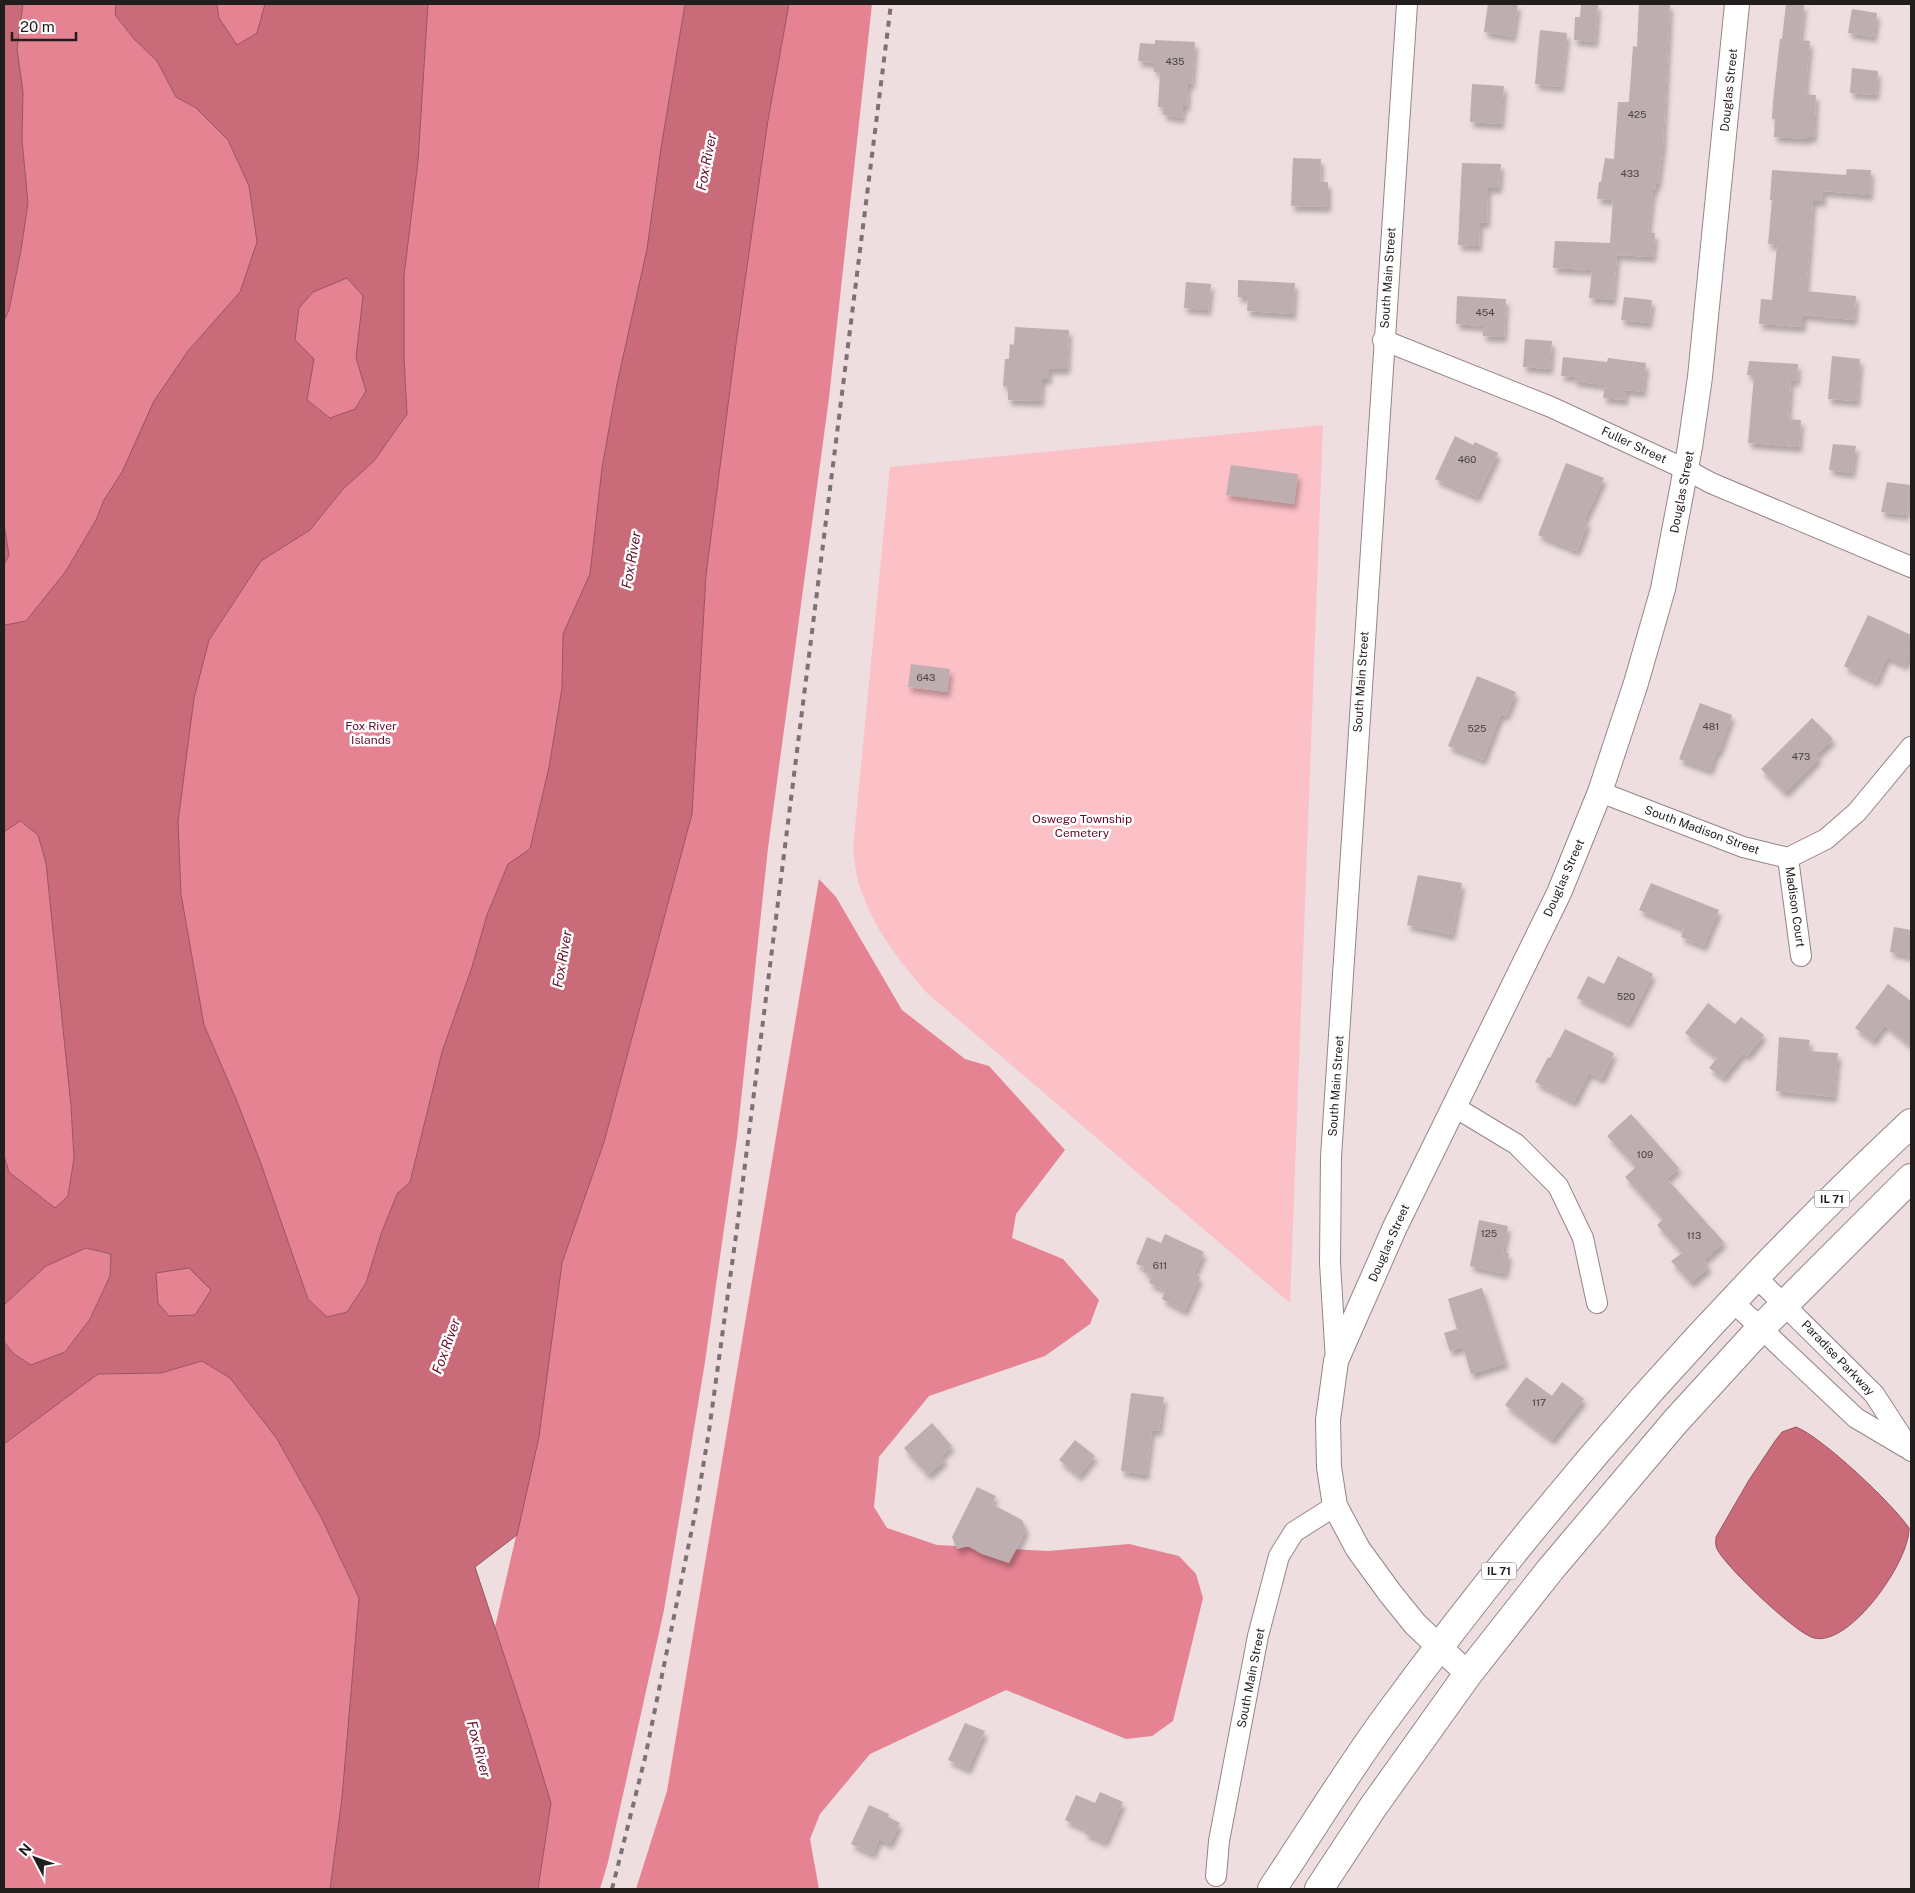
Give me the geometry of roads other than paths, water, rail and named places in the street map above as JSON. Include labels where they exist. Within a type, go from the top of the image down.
[{"type":"main road","name":"IL 71","points":[[1272,1889],[1385,1719],[1439,1647],[1551,1508],[1732,1301],[1870,1161],[1911,1123]]},
{"type":"main road","points":[[1319,1889],[1373,1807],[1468,1674],[1550,1570],[1675,1422],[1760,1328],[1911,1178]]},
{"type":"street","name":"South Main Street","points":[[1336,1361],[1330,1263],[1331,1157],[1406,4]]},
{"type":"street","name":"Douglas Street","points":[[1468,1674],[1415,1624],[1390,1593],[1358,1549],[1335,1506],[1329,1467],[1328,1420],[1336,1361],[1395,1227],[1558,893],[1600,792],[1636,683],[1663,589],[1687,470],[1700,377],[1737,4]]},
{"type":"street","name":"Fuller Street","points":[[1383,340],[1551,407],[1711,483],[1911,567]]},
{"type":"street","points":[[1788,858],[1826,839],[1857,812],[1911,747]]},
{"type":"street","name":"South Madison Street","points":[[1600,792],[1743,847],[1788,858]]},
{"type":"street","name":"Madison Court","points":[[1788,858],[1801,956]]},
{"type":"street","points":[[1453,1106],[1516,1144],[1558,1186],[1583,1238],[1597,1303]]},
{"type":"street","name":"Paradise Parkway","points":[[1756,1276],[1874,1394],[1910,1450]]},
{"type":"street","name":"Paradise Parkway","points":[[1732,1301],[1856,1418],[1910,1450]]},
{"type":"street","name":"South Main Street","points":[[1216,1876],[1219,1840],[1258,1636],[1279,1556],[1294,1532],[1335,1506]]},
{"type":"water","points":[[4,4],[23,4],[17,49],[23,92],[22,140],[28,203],[9,310],[4,321]]},
{"type":"water","name":"Fox River","points":[[116,4],[217,4],[219,18],[237,45],[257,33],[265,4],[428,4],[418,161],[404,276],[404,358],[407,414],[374,461],[343,489],[310,530],[261,561],[209,640],[194,698],[178,822],[181,894],[204,1025],[260,1161],[308,1299],[327,1317],[347,1312],[366,1283],[381,1234],[397,1194],[410,1182],[442,1052],[472,967],[487,915],[508,864],[530,849],[549,767],[562,688],[563,634],[590,574],[602,468],[617,384],[647,249],[661,148],[685,4],[789,4],[768,120],[735,351],[706,575],[692,814],[604,1142],[562,1263],[539,1437],[517,1535],[475,1567],[551,1803],[538,1889],[330,1889],[342,1798],[359,1598],[321,1517],[277,1439],[230,1378],[202,1361],[161,1373],[98,1374],[4,1444],[4,1342],[14,1354],[31,1365],[65,1352],[90,1319],[110,1276],[111,1254],[86,1248],[46,1266],[4,1305],[4,1156],[9,1172],[55,1208],[68,1196],[74,1158],[71,1106],[46,863],[38,835],[20,821],[4,832],[4,623],[5,625],[26,621],[66,571],[96,520],[104,500],[122,472],[154,401],[188,351],[240,292],[257,242],[249,186],[228,140],[196,108],[176,97],[157,61],[135,40],[115,15]],"holes":[[[347,278],[363,296],[356,358],[366,391],[355,409],[330,418],[307,400],[314,359],[295,340],[299,308],[313,292]],[[189,1268],[211,1290],[195,1315],[169,1316],[158,1303],[156,1273]]]},
{"type":"water","points":[[4,524],[9,555],[4,565]]},
{"type":"water","points":[[1796,1427],[1808,1433],[1856,1472],[1901,1517],[1909,1528],[1907,1543],[1900,1560],[1889,1580],[1875,1599],[1860,1616],[1844,1629],[1828,1637],[1814,1638],[1792,1625],[1746,1584],[1723,1558],[1716,1546],[1716,1537],[1749,1480],[1775,1441],[1782,1432]]},
{"type":"railway","points":[[612,1889],[645,1758],[696,1509],[709,1431],[737,1228],[891,4]]},
{"type":"park label","name":"Fox River Islands","points":[[371,733]]},
{"type":"park label","name":"Oswego Township Cemetery","points":[[1082,826]]}]
